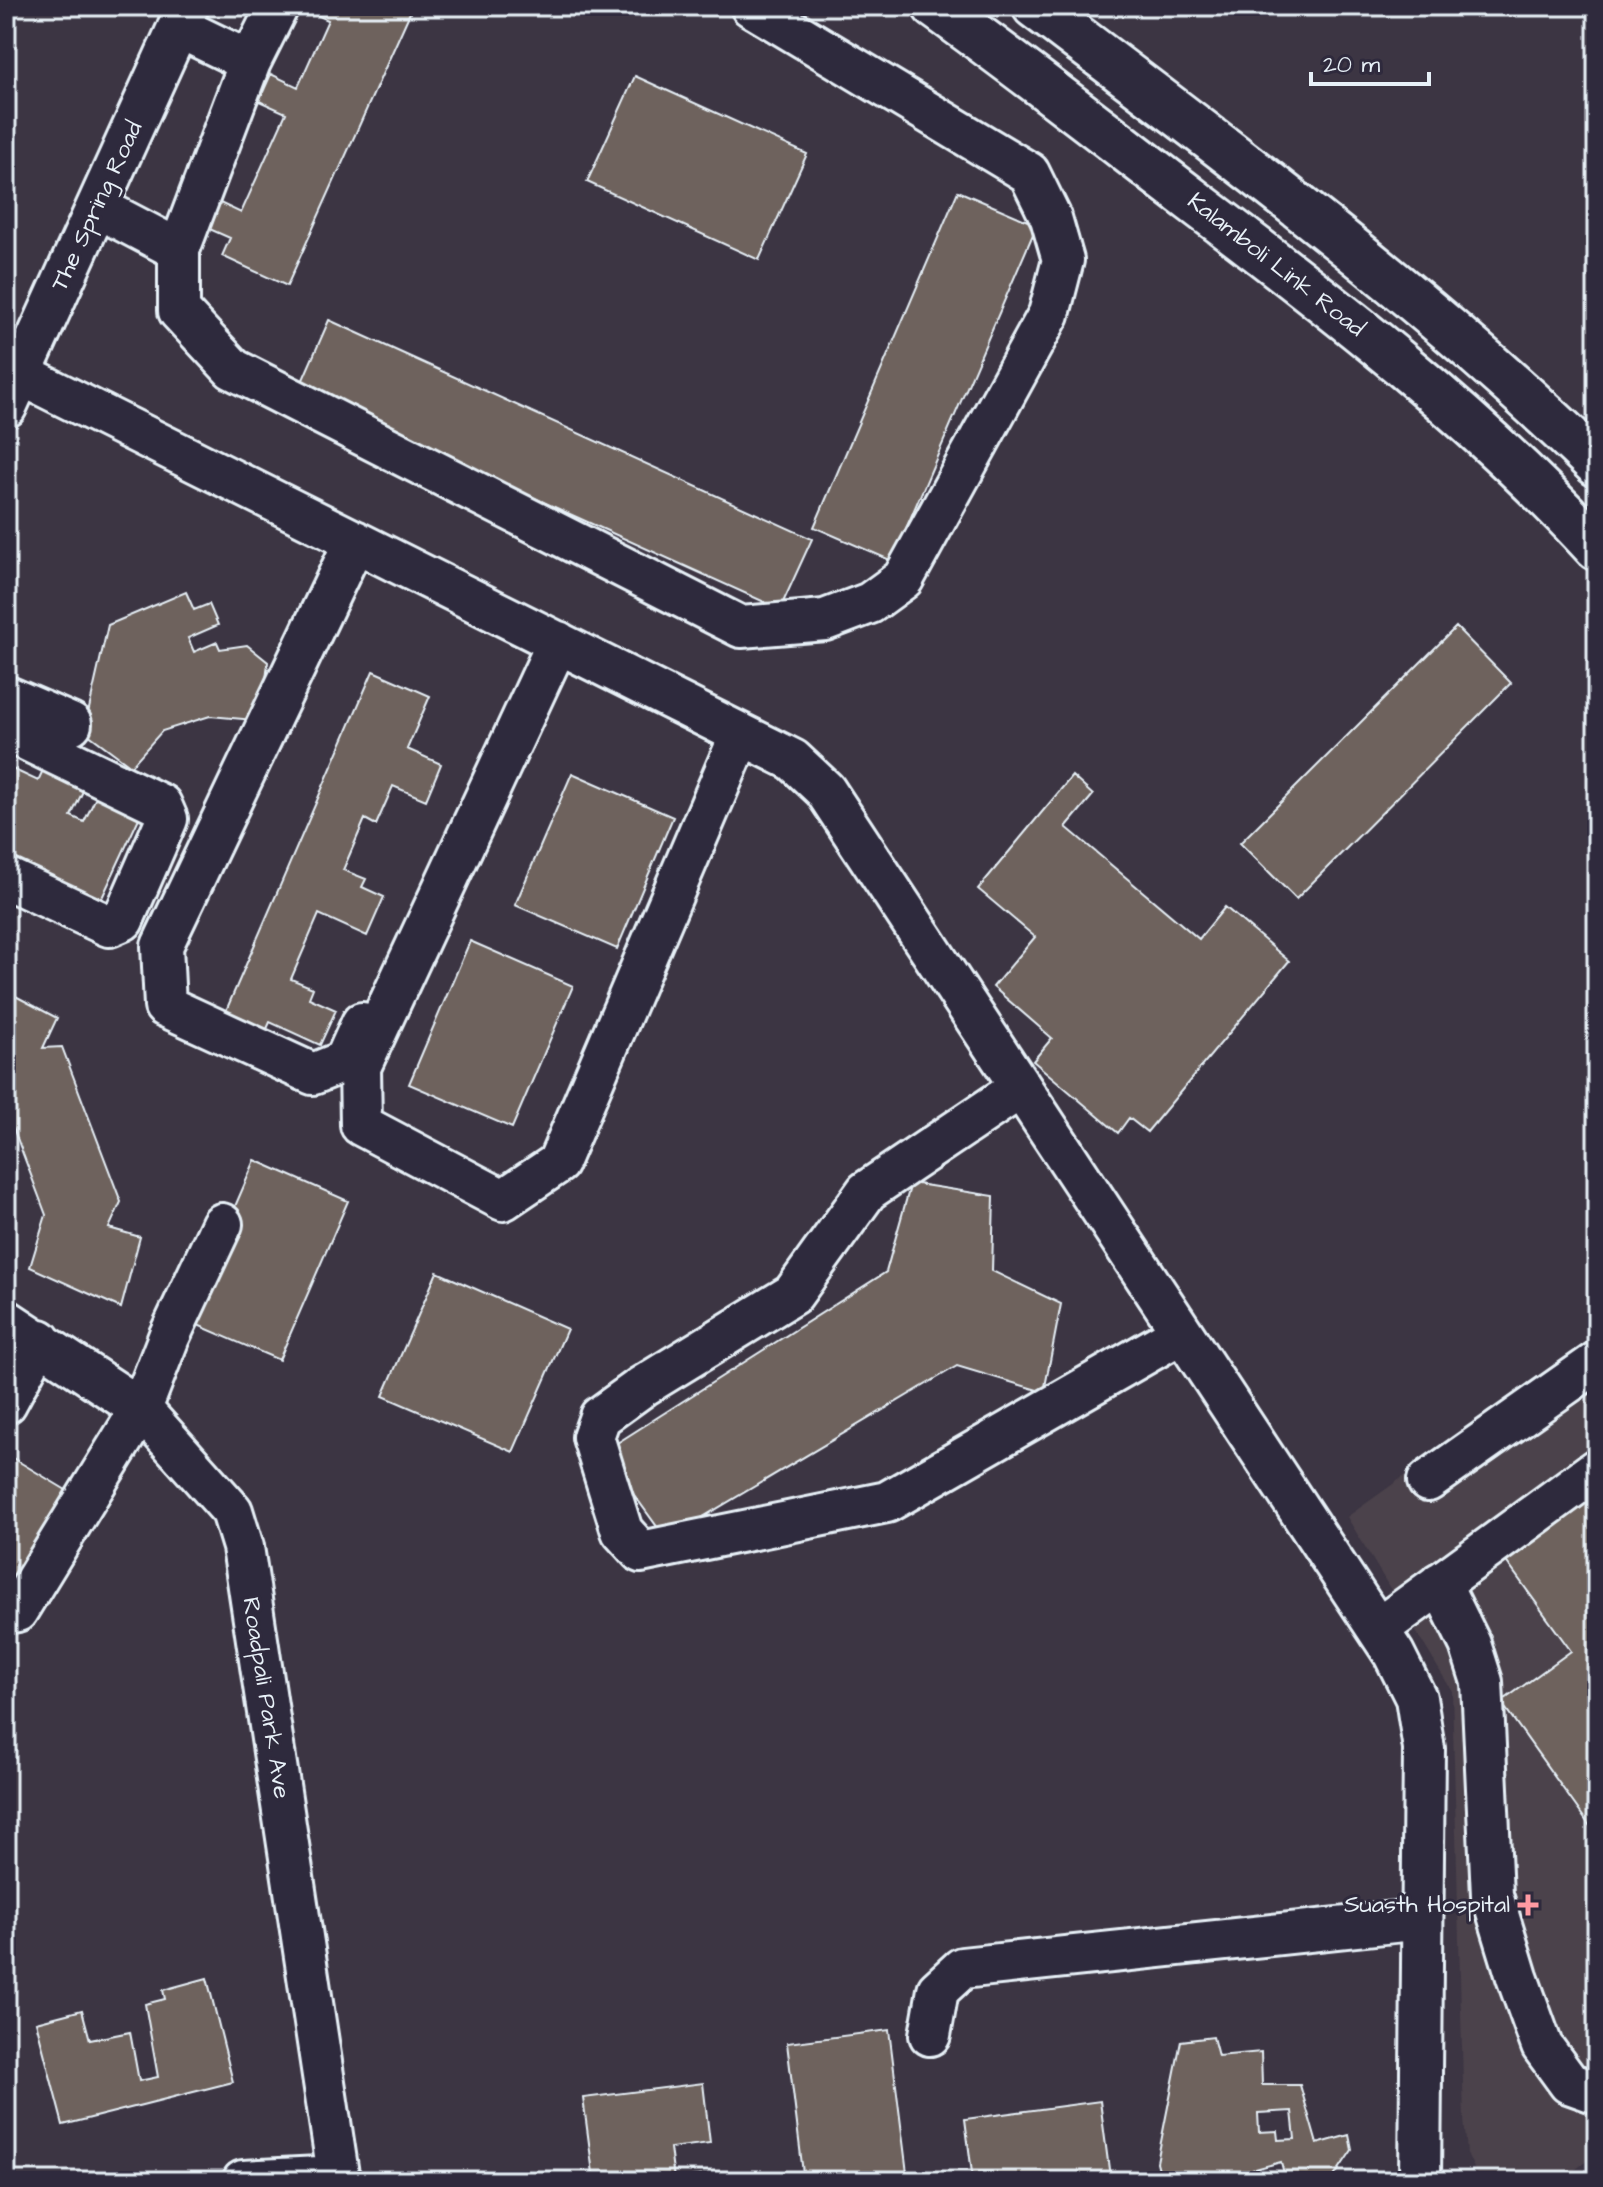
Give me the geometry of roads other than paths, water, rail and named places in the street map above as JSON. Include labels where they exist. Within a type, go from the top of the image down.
[{"type":"main road","name":"Kalamboli Link Road","points":[[935,6],[1325,300],[1436,394],[1597,548]]},
{"type":"main road","points":[[1035,6],[1361,254],[1474,349],[1597,464]]},
{"type":"street","points":[[278,6],[250,62],[179,250],[179,311],[233,369],[741,627],[825,620],[870,603],[903,579],[1049,314],[1063,260],[1051,218],[1029,173],[751,6]]},
{"type":"street","points":[[183,17],[250,62]]},
{"type":"street","name":"The Spring Road","points":[[13,390],[183,17]]},
{"type":"street","points":[[97,207],[179,250]]},
{"type":"street","points":[[13,390],[355,541],[793,760],[825,790],[1378,1629],[1416,1698],[1424,1749],[1420,2181]]},
{"type":"street","points":[[355,541],[162,946],[165,1006],[313,1074],[345,1061],[548,638]]},
{"type":"street","points":[[548,638],[360,1067],[361,1125],[503,1200],[558,1163],[741,734]]},
{"type":"street","points":[[6,696],[71,724]]},
{"type":"street","points":[[6,730],[161,805],[167,819],[123,920],[109,926],[6,878]]},
{"type":"street","points":[[1020,1088],[867,1191],[793,1294],[643,1386],[600,1417],[593,1437],[622,1531],[641,1552],[887,1502],[1181,1333]]},
{"type":"street","points":[[6,1613],[17,1611],[141,1409],[169,1337],[222,1224]]},
{"type":"street","name":"Roadpali Park Ave","points":[[6,1320],[141,1409],[232,1511],[243,1547],[339,2178]]},
{"type":"street","points":[[6,1403],[40,1340]]},
{"type":"street","points":[[1428,1481],[1597,1362]]},
{"type":"street","points":[[1378,1629],[1597,1469]]},
{"type":"street","points":[[1440,1583],[1470,1644],[1482,1682],[1492,1895],[1517,1977],[1542,2046],[1569,2083],[1597,2093]]},
{"type":"street","points":[[1423,1836],[1489,1835]]},
{"type":"street","points":[[930,2035],[938,1990],[962,1968],[1422,1919]]},
{"type":"street","points":[[243,2181],[339,2178]]},
{"type":"place","name":"Suasth Hospital","points":[[1528,1905]]}]
